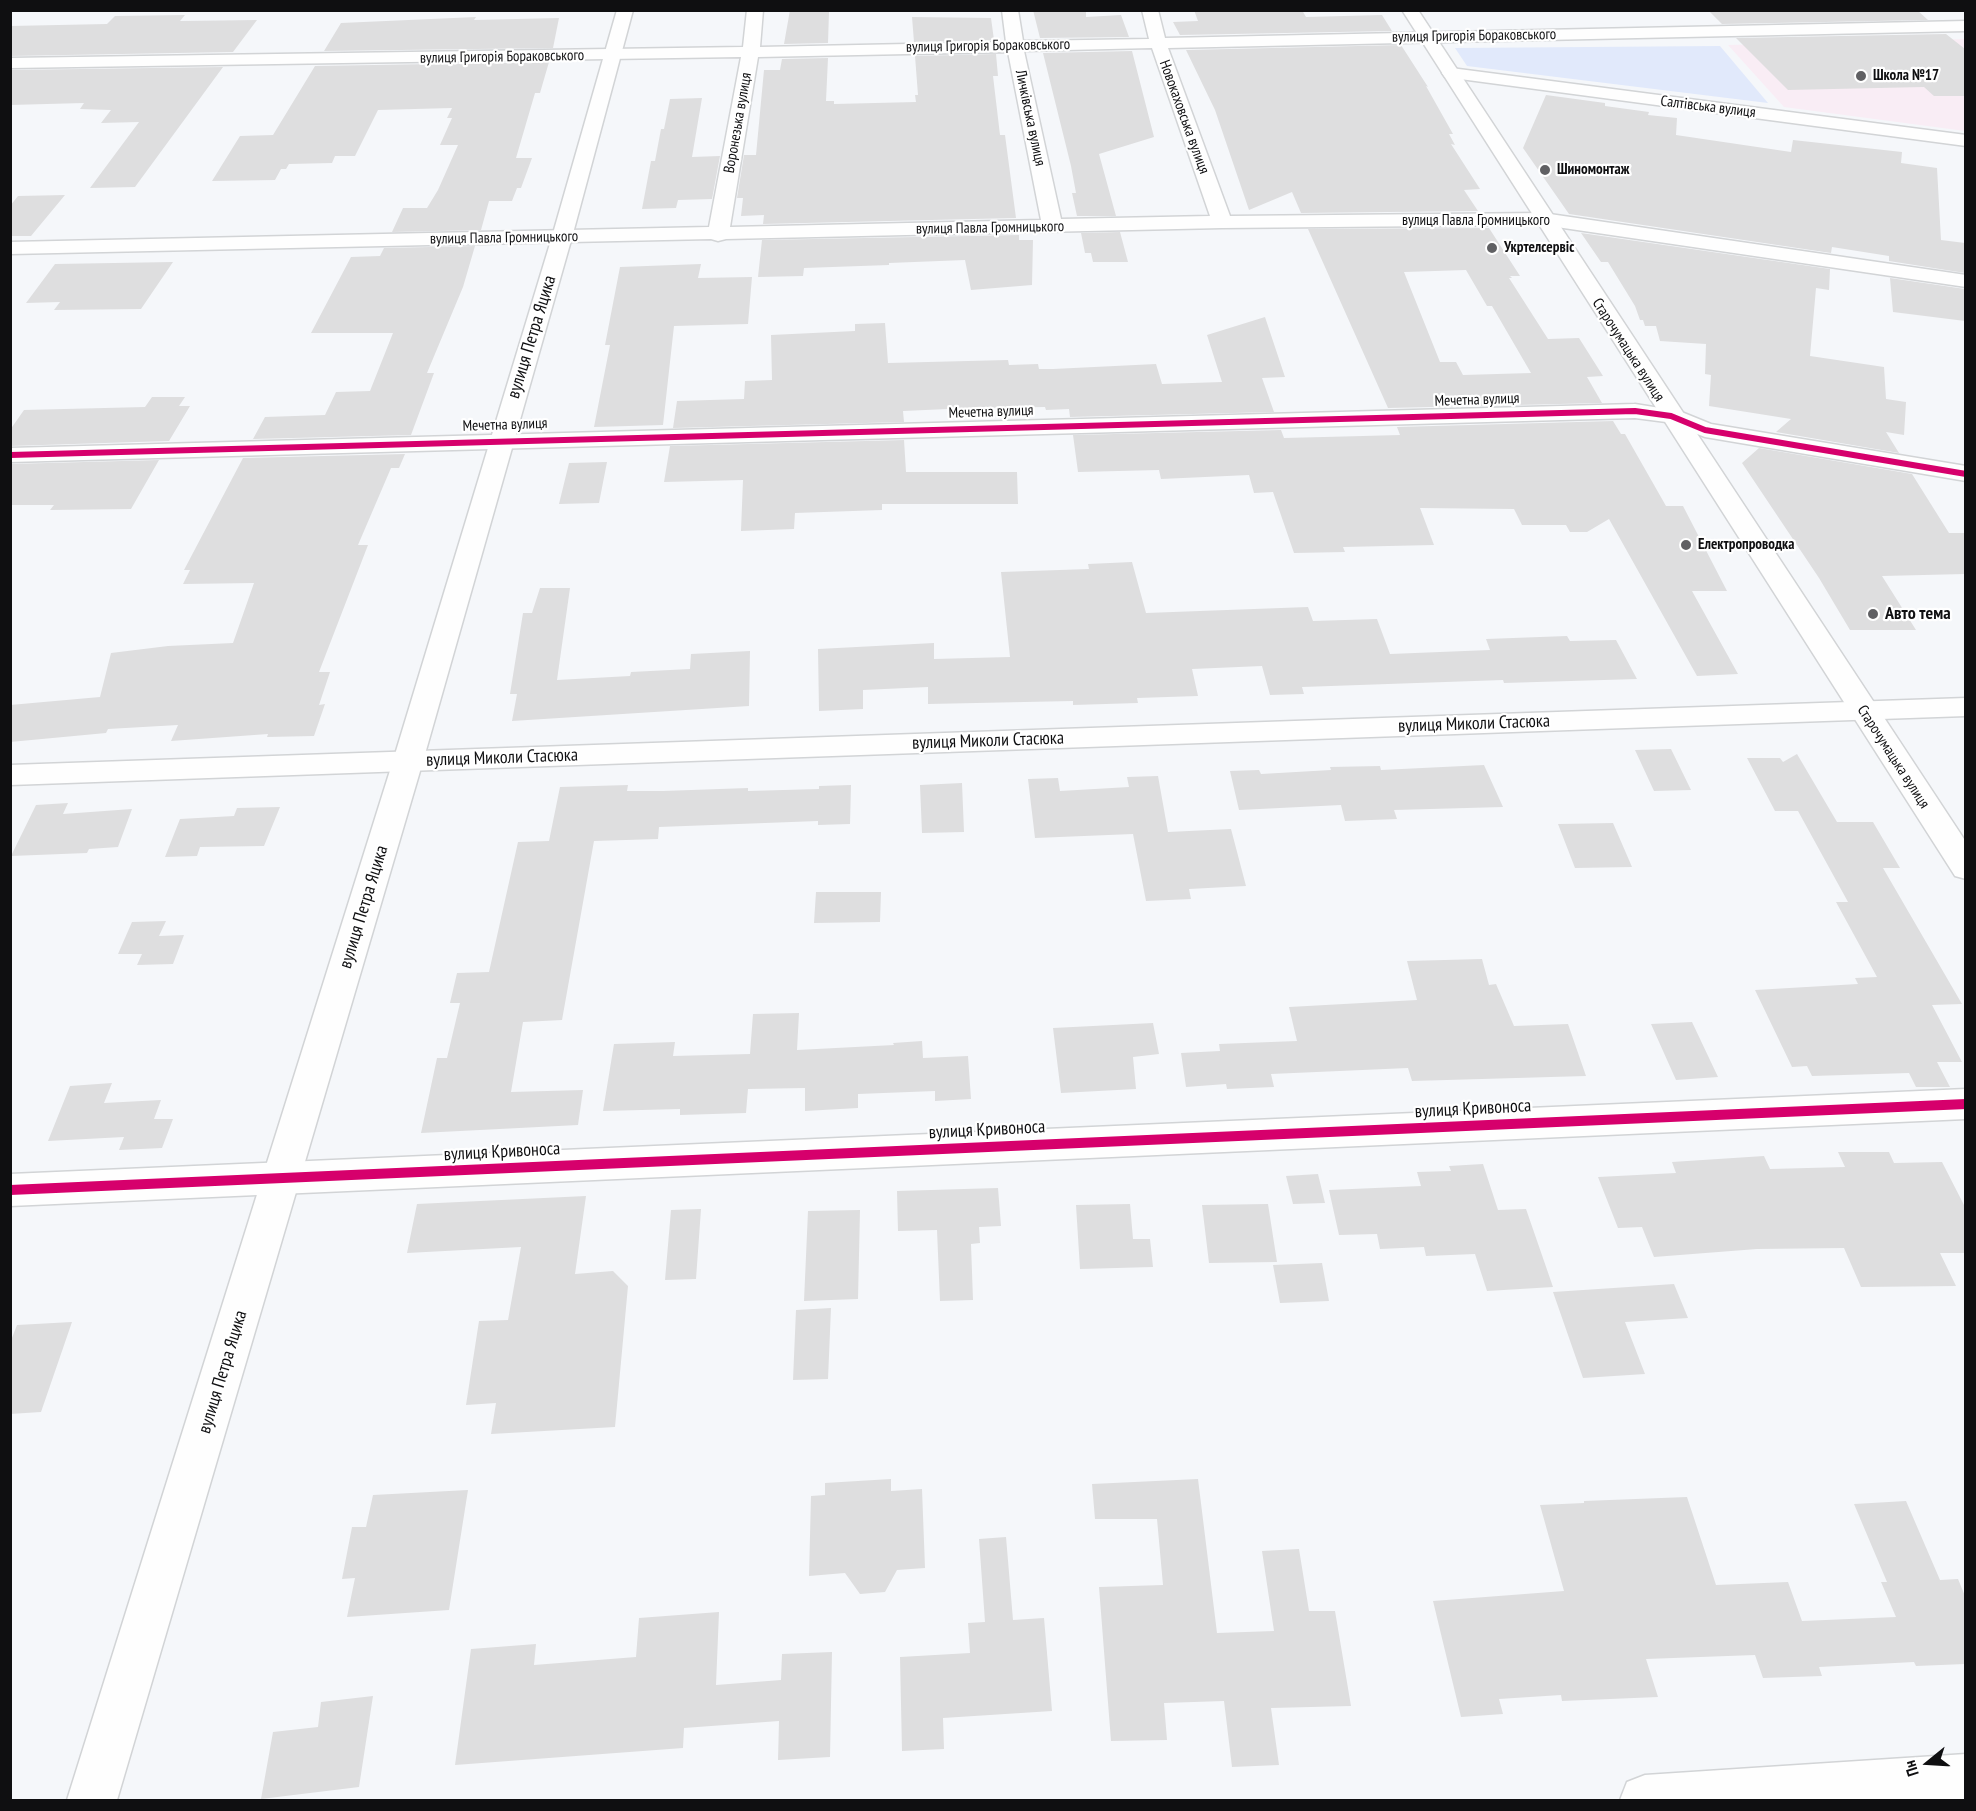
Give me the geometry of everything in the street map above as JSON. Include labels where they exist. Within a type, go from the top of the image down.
[{"type":"street","name":"вулиця Петра Яцика","points":[[92,1800],[408,761],[562,237],[625,10]]},
{"type":"street","name":"Воронезька вулиця","points":[[718,235],[751,51],[755,10]]},
{"type":"street","name":"Личківська вулиця","points":[[1010,10],[1015,46],[1053,226]]},
{"type":"street","name":"Новокаховська вулиця","points":[[1150,10],[1158,42],[1222,222]]},
{"type":"street","name":"Старочумацька вулиця","points":[[1410,10],[1543,219],[1965,868]]},
{"type":"street","name":"вулиця Григорія Бораковського","points":[[10,63],[613,55],[1965,26]]},
{"type":"street","name":"Салтівська вулиця","points":[[1451,73],[1965,141]]},
{"type":"street","name":"вулиця Павла Громницького","points":[[10,248],[718,235],[1222,222],[1543,219],[1965,281]]},
{"type":"street","name":"Мечетна вулиця","points":[[10,455],[1635,411],[1671,416],[1706,430],[1965,474]]},
{"type":"street","name":"вулиця Миколи Стасюка","points":[[10,775],[1965,707]]},
{"type":"street","name":"вулиця Кривоноса","points":[[10,1190],[1965,1104]]},
{"type":"street","points":[[1645,1800],[1965,1779]]},
{"type":"shaded area","name":"Школа №17","points":[[1965,39],[1965,131],[1784,107],[1728,45]]},
{"type":"shaded area","points":[[1720,46],[1768,103],[1467,66],[1455,48]]},
{"type":"building","points":[[790,10],[829,12],[828,43],[784,44]]},
{"type":"building","points":[[1033,10],[1086,10],[1086,17],[1121,15],[1129,37],[1040,38]]},
{"type":"building","points":[[1194,10],[1302,10],[1306,17],[1382,15],[1392,31],[1180,35],[1173,22],[1198,21]]},
{"type":"building","points":[[1708,10],[1917,10],[1928,20],[1722,24]]},
{"type":"building","points":[[185,15],[180,21],[257,20],[233,52],[10,56],[10,26],[107,24],[115,16]]},
{"type":"building","points":[[476,17],[474,20],[559,18],[553,48],[324,51],[341,23]]},
{"type":"building","points":[[912,17],[991,18],[994,40],[914,42]]},
{"type":"building","name":"Школа №17","points":[[1946,34],[1965,49],[1965,96],[1934,96],[1924,87],[1788,90],[1736,38]]},
{"type":"building","points":[[1401,45],[1428,87],[1426,86],[1453,134],[1449,134],[1455,145],[1451,144],[1480,189],[1464,190],[1478,211],[1301,213],[1292,192],[1249,210],[1215,110],[1186,50]]},
{"type":"building","points":[[1132,51],[1154,137],[1099,154],[1116,216],[1077,216],[1072,193],[1076,193],[1071,166],[1043,53]]},
{"type":"building","points":[[996,54],[998,76],[993,76],[1000,135],[1005,135],[1016,218],[763,224],[764,215],[741,216],[743,198],[737,198],[744,155],[756,155],[764,70],[780,70],[782,59],[828,58],[826,101],[834,101],[834,104],[916,102],[915,95],[918,95],[915,56]]},
{"type":"building","points":[[549,62],[540,93],[535,93],[516,158],[532,158],[521,188],[517,188],[512,201],[489,201],[481,230],[392,232],[403,208],[427,208],[438,190],[458,145],[440,145],[452,118],[447,118],[452,108],[378,110],[355,156],[335,156],[332,163],[289,164],[286,169],[281,169],[275,180],[212,181],[240,136],[273,135],[315,66]]},
{"type":"building","points":[[223,67],[135,187],[90,188],[139,122],[101,123],[111,110],[80,109],[84,103],[10,105],[10,70]]},
{"type":"building","points":[[1546,95],[1605,103],[1605,106],[1649,112],[1648,115],[1677,118],[1676,135],[1791,152],[1793,140],[1902,152],[1901,163],[1937,168],[1941,240],[1965,243],[1965,273],[1889,261],[1889,256],[1832,247],[1831,253],[1569,214],[1523,148]]},
{"type":"building","points":[[702,98],[692,157],[720,156],[712,199],[678,200],[676,208],[642,209],[651,161],[655,161],[670,99]]},
{"type":"building","points":[[65,195],[31,236],[10,236],[10,206],[18,196]]},
{"type":"building","points":[[1489,228],[1520,276],[1509,278],[1548,339],[1579,338],[1603,376],[1587,377],[1602,403],[1388,408],[1308,229]],"holes":[[[1466,270],[1487,306],[1492,306],[1531,373],[1463,375],[1456,362],[1440,362],[1404,272]]]},
{"type":"building","points":[[1120,232],[1128,262],[1093,262],[1091,253],[1085,253],[1081,233]]},
{"type":"building","points":[[1581,233],[1830,269],[1829,290],[1816,288],[1810,356],[1884,367],[1886,399],[1906,402],[1904,435],[1886,432],[1899,453],[1776,432],[1791,419],[1709,406],[1711,375],[1705,374],[1706,344],[1660,341],[1656,326],[1645,326],[1643,320],[1640,320],[1635,306],[1608,262],[1601,262]]},
{"type":"building","points":[[1019,235],[1019,240],[1033,240],[1032,285],[971,290],[965,260],[804,268],[803,276],[758,277],[762,240]]},
{"type":"building","points":[[475,246],[463,287],[427,373],[434,373],[411,435],[253,439],[265,417],[325,415],[336,392],[370,391],[393,333],[311,333],[351,257],[380,256],[384,248]]},
{"type":"building","points":[[173,262],[141,309],[54,310],[60,302],[26,303],[55,264]]},
{"type":"building","points":[[701,264],[698,278],[752,277],[748,324],[674,326],[663,425],[594,427],[610,345],[605,345],[620,267]]},
{"type":"building","points":[[1890,278],[1965,289],[1965,321],[1893,312]]},
{"type":"building","points":[[1265,317],[1285,377],[1262,378],[1274,412],[1070,417],[1069,409],[970,408],[903,411],[904,422],[673,428],[677,401],[744,399],[745,381],[772,380],[771,335],[855,331],[855,324],[885,323],[888,363],[1008,360],[1009,365],[1038,364],[1039,369],[1156,364],[1162,384],[1222,382],[1207,335]]},
{"type":"building","points":[[152,397],[185,397],[179,406],[190,406],[169,441],[10,446],[10,430],[24,410],[145,407]]},
{"type":"building","points":[[1613,421],[1621,434],[1625,434],[1666,506],[1683,506],[1727,591],[1692,591],[1738,674],[1697,676],[1609,519],[1587,532],[1570,532],[1566,525],[1522,525],[1514,509],[1420,508],[1434,545],[1343,547],[1345,552],[1294,553],[1273,492],[1254,493],[1249,475],[1161,479],[1159,470],[1078,472],[1073,435],[1281,430],[1284,438],[1363,436],[1400,435],[1397,427]]},
{"type":"building","points":[[904,440],[906,472],[1017,472],[1018,504],[882,504],[882,510],[795,513],[794,529],[741,531],[743,480],[664,482],[670,446]]},
{"type":"building","points":[[1759,448],[1912,474],[1949,533],[1965,533],[1965,574],[1882,576],[1916,630],[1850,630],[1819,578],[1742,463]]},
{"type":"building","points":[[405,454],[399,468],[391,468],[358,545],[368,545],[319,672],[330,672],[319,705],[325,704],[314,736],[267,737],[268,734],[171,741],[178,725],[108,729],[106,733],[10,742],[10,705],[100,697],[111,653],[168,646],[233,643],[254,583],[183,584],[190,570],[184,570],[243,458]]},
{"type":"building","points":[[159,460],[131,509],[50,510],[54,505],[10,505],[10,464]]},
{"type":"building","points":[[607,462],[599,503],[559,504],[569,463]]},
{"type":"building","points":[[1132,562],[1146,613],[1308,607],[1313,621],[1377,619],[1390,654],[1490,650],[1486,639],[1567,636],[1570,641],[1616,640],[1637,679],[1504,683],[1503,680],[1302,687],[1304,694],[1270,695],[1262,666],[1192,669],[1198,696],[1137,698],[1138,703],[1073,705],[1073,701],[928,704],[928,687],[863,690],[863,709],[819,711],[818,649],[934,643],[934,659],[1010,657],[1001,572],[1089,569],[1088,564]]},
{"type":"building","points":[[540,588],[570,588],[557,680],[630,676],[631,672],[690,669],[691,654],[750,651],[749,706],[512,721],[517,694],[510,694],[523,613],[532,613]]},
{"type":"building","points":[[1671,749],[1691,790],[1654,791],[1635,750]]},
{"type":"building","points":[[1797,754],[1837,822],[1873,822],[1900,868],[1883,868],[1962,1004],[1932,1005],[1962,1062],[1937,1062],[1950,1087],[1916,1087],[1909,1073],[1812,1076],[1807,1066],[1792,1067],[1755,990],[1858,984],[1855,978],[1877,977],[1836,902],[1848,902],[1798,811],[1775,811],[1747,758],[1780,758],[1783,762]]},
{"type":"building","points":[[1484,765],[1503,807],[1394,810],[1397,819],[1345,821],[1341,805],[1239,810],[1230,771],[1259,770],[1261,774],[1331,770],[1330,767],[1380,766],[1381,770]]},
{"type":"building","points":[[1158,776],[1168,832],[1231,829],[1246,886],[1189,889],[1191,899],[1146,901],[1133,834],[1035,838],[1028,779],[1058,778],[1060,791],[1129,787],[1127,777]]},
{"type":"building","points":[[962,783],[964,832],[922,833],[920,785]]},
{"type":"building","points":[[628,785],[627,791],[748,788],[748,791],[819,789],[819,786],[851,785],[850,824],[818,825],[818,821],[659,827],[658,839],[594,841],[562,1020],[523,1022],[511,1092],[583,1090],[578,1125],[421,1133],[437,1058],[447,1058],[460,1003],[450,1003],[457,973],[489,972],[518,842],[549,841],[560,787]]},
{"type":"building","points":[[68,803],[63,814],[132,809],[118,847],[89,849],[87,853],[11,856],[36,805]]},
{"type":"building","points":[[280,807],[264,846],[200,847],[197,856],[165,857],[180,819],[234,816],[237,808]]},
{"type":"building","points":[[1613,823],[1632,867],[1575,868],[1558,824]]},
{"type":"building","points":[[816,892],[881,892],[880,922],[814,923]]},
{"type":"building","points":[[166,921],[159,936],[184,935],[173,964],[137,965],[142,954],[118,954],[132,922]]},
{"type":"building","points":[[1482,959],[1489,985],[1496,984],[1514,1026],[1568,1024],[1586,1076],[1412,1081],[1408,1068],[1271,1074],[1274,1087],[1227,1089],[1226,1084],[1186,1087],[1181,1053],[1220,1051],[1219,1044],[1297,1041],[1289,1007],[1417,1000],[1407,961]]},
{"type":"building","points":[[799,1013],[797,1050],[894,1045],[893,1043],[922,1041],[923,1058],[968,1056],[971,1099],[935,1101],[935,1091],[858,1094],[858,1108],[805,1111],[805,1088],[748,1089],[746,1113],[680,1115],[680,1109],[603,1111],[614,1044],[675,1042],[673,1056],[750,1054],[753,1014]]},
{"type":"building","points":[[1692,1022],[1718,1077],[1676,1080],[1651,1024]]},
{"type":"building","points":[[1153,1023],[1159,1054],[1133,1057],[1136,1089],[1061,1093],[1053,1028]]},
{"type":"building","points":[[112,1083],[104,1103],[161,1100],[154,1119],[173,1119],[162,1148],[119,1150],[124,1137],[48,1141],[70,1086]]},
{"type":"building","points":[[1838,1152],[1889,1152],[1894,1163],[1942,1162],[1965,1207],[1965,1253],[1940,1253],[1956,1286],[1861,1287],[1844,1248],[1757,1249],[1654,1257],[1642,1227],[1618,1228],[1598,1177],[1676,1173],[1672,1162],[1764,1156],[1770,1169],[1845,1167]]},
{"type":"building","points":[[1483,1164],[1498,1210],[1526,1209],[1553,1287],[1487,1291],[1475,1254],[1426,1256],[1424,1247],[1380,1249],[1377,1234],[1339,1235],[1329,1190],[1421,1186],[1417,1172],[1451,1171],[1449,1166]]},
{"type":"building","points":[[1318,1174],[1325,1203],[1293,1204],[1286,1176]]},
{"type":"building","points":[[998,1188],[1001,1226],[979,1227],[980,1243],[971,1244],[973,1300],[940,1301],[937,1230],[898,1231],[897,1191]]},
{"type":"building","points":[[586,1196],[575,1274],[613,1271],[628,1286],[615,1427],[491,1434],[496,1403],[466,1405],[479,1321],[508,1320],[521,1247],[407,1253],[417,1204]]},
{"type":"building","points":[[1130,1204],[1133,1239],[1150,1239],[1153,1267],[1080,1269],[1076,1205]]},
{"type":"building","points":[[1268,1204],[1277,1262],[1209,1263],[1202,1205]]},
{"type":"building","points":[[701,1209],[696,1279],[665,1280],[671,1210]]},
{"type":"building","points":[[860,1210],[858,1299],[804,1301],[808,1211]]},
{"type":"building","points":[[1322,1263],[1329,1301],[1280,1303],[1273,1265]]},
{"type":"building","points":[[1674,1284],[1688,1318],[1625,1322],[1645,1374],[1583,1378],[1553,1292]]},
{"type":"building","points":[[831,1308],[828,1379],[793,1380],[796,1310]]},
{"type":"building","points":[[72,1322],[41,1412],[10,1414],[10,1343],[17,1325]]},
{"type":"building","points":[[891,1479],[891,1491],[922,1489],[925,1568],[897,1570],[885,1592],[860,1594],[845,1573],[809,1576],[811,1496],[825,1495],[825,1483]]},
{"type":"building","points":[[1198,1479],[1217,1633],[1274,1631],[1262,1551],[1299,1549],[1309,1611],[1335,1611],[1351,1706],[1271,1708],[1279,1765],[1232,1767],[1224,1701],[1164,1703],[1167,1740],[1111,1741],[1099,1587],[1163,1585],[1157,1519],[1095,1519],[1092,1484]]},
{"type":"building","points":[[468,1490],[449,1610],[347,1617],[355,1578],[342,1579],[352,1527],[366,1527],[373,1495]]},
{"type":"building","points":[[1687,1497],[1716,1585],[1788,1582],[1802,1621],[1896,1617],[1881,1582],[1887,1582],[1854,1504],[1906,1501],[1940,1580],[1958,1579],[1965,1596],[1965,1664],[1916,1666],[1914,1662],[1819,1667],[1822,1676],[1763,1678],[1755,1655],[1646,1659],[1658,1697],[1562,1701],[1561,1695],[1499,1699],[1503,1714],[1461,1717],[1433,1601],[1564,1591],[1540,1505]]},
{"type":"building","points":[[1006,1537],[1013,1620],[1044,1618],[1052,1711],[943,1718],[944,1749],[902,1751],[900,1657],[970,1653],[968,1623],[985,1622],[979,1539]]},
{"type":"building","points":[[719,1612],[716,1685],[781,1680],[782,1654],[832,1652],[830,1757],[778,1760],[779,1721],[684,1728],[683,1748],[455,1765],[471,1649],[536,1644],[534,1665],[636,1657],[639,1618]]},
{"type":"building","points":[[373,1696],[359,1787],[261,1799],[273,1732],[318,1727],[321,1702]]},
{"type":"cycle path","points":[[10,455],[1635,411],[1671,416],[1705,430],[1966,474]]},
{"type":"cycle path","points":[[10,1190],[1966,1104]]},
{"type":"place","name":"Школа №17","points":[[1861,76]]},
{"type":"place","name":"Шиномонтаж","points":[[1545,170]]},
{"type":"place","name":"Укртелсервіс","points":[[1492,248]]},
{"type":"place","name":"Електропроводка","points":[[1686,545]]},
{"type":"place","name":"Авто тема","points":[[1873,614]]}]
